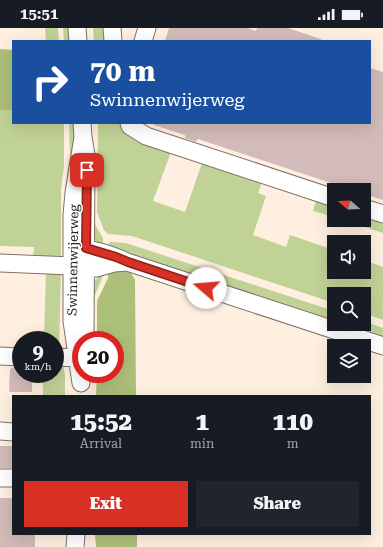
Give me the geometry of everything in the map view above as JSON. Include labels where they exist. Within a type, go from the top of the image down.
[{"type":"street","points":[[77,28],[78,40]]},
{"type":"street","points":[[112,28],[113,40]]},
{"type":"street","points":[[143,40],[147,28]]},
{"type":"street","points":[[129,124],[130,126],[146,136],[327,196]]},
{"type":"street","name":"Swinnenwijerweg","points":[[74,331],[72,321],[79,248],[72,215],[82,130]]},
{"type":"street","points":[[371,210],[383,214]]},
{"type":"street","points":[[79,248],[116,257],[383,346]]},
{"type":"street","points":[[0,263],[96,268],[114,263],[128,262]]},
{"type":"street","name":"Swinnenwijerweg","points":[[76,268],[84,331]]},
{"type":"street","points":[[0,356],[12,357]]},
{"type":"street","points":[[0,431],[12,432]]},
{"type":"street","points":[[0,442],[12,443]]},
{"type":"street","points":[[0,478],[12,478]]},
{"type":"street","points":[[75,547],[76,535]]},
{"type":"street","points":[[84,535],[85,547]]},
{"type":"green space","points":[[45,28],[58,28],[59,40],[46,40]]},
{"type":"green space","points":[[63,28],[70,28],[71,40],[64,40]]},
{"type":"green space","points":[[93,28],[106,28],[107,40],[94,40]]},
{"type":"green space","points":[[0,49],[12,50],[12,110],[0,110]]},
{"type":"green space","points":[[0,110],[12,110],[12,124],[64,124],[64,166],[61,190],[61,259],[33,260],[34,247],[0,246]]},
{"type":"green space","points":[[69,124],[76,124],[75,147],[66,211],[65,188],[70,157]]},
{"type":"green space","points":[[98,124],[124,124],[171,152],[153,201],[185,212],[202,163],[262,182],[258,193],[266,196],[253,235],[286,247],[290,235],[327,248],[327,279],[371,279],[371,263],[383,267],[383,320],[371,316],[371,287],[327,287],[327,301],[132,236],[108,234],[104,230],[97,212]]},
{"type":"green space","points":[[316,200],[327,204],[327,215],[313,211]]},
{"type":"green space","points":[[371,218],[383,222],[383,233],[364,227],[371,227]]},
{"type":"green space","points":[[93,221],[103,238],[103,246],[101,247],[93,235]]},
{"type":"green space","points":[[110,242],[126,243],[327,309],[327,320],[107,249]]},
{"type":"green space","points":[[108,269],[119,269],[131,273],[135,280],[136,395],[96,395],[97,383],[124,383],[124,331],[97,331],[97,301],[108,278]]},
{"type":"green space","points":[[46,270],[61,270],[60,331],[44,331]]},
{"type":"green space","points":[[101,274],[103,276],[92,302],[92,284]]},
{"type":"green space","points":[[371,324],[383,328],[383,339],[360,331],[371,331]]},
{"type":"green space","points":[[64,370],[65,395],[43,395],[43,383],[64,383]]},
{"type":"green space","points":[[95,535],[137,535],[137,547],[96,547]]},
{"type":"building","points":[[169,28],[248,28],[256,31],[257,28],[288,28],[321,39],[321,40],[165,40]]},
{"type":"building","points":[[371,68],[383,72],[383,200],[371,196],[371,183],[331,183],[198,139],[196,142],[185,138],[185,135],[154,124],[371,124]]},
{"type":"building","points":[[12,368],[12,383],[32,383],[32,392],[9,392],[10,369]]},
{"type":"building","points":[[0,446],[12,446],[12,468],[0,468]]},
{"type":"building","points":[[0,498],[12,498],[12,535],[35,535],[35,547],[0,547]]},
{"type":"route","points":[[87,170],[86,248],[206,288]]}]
